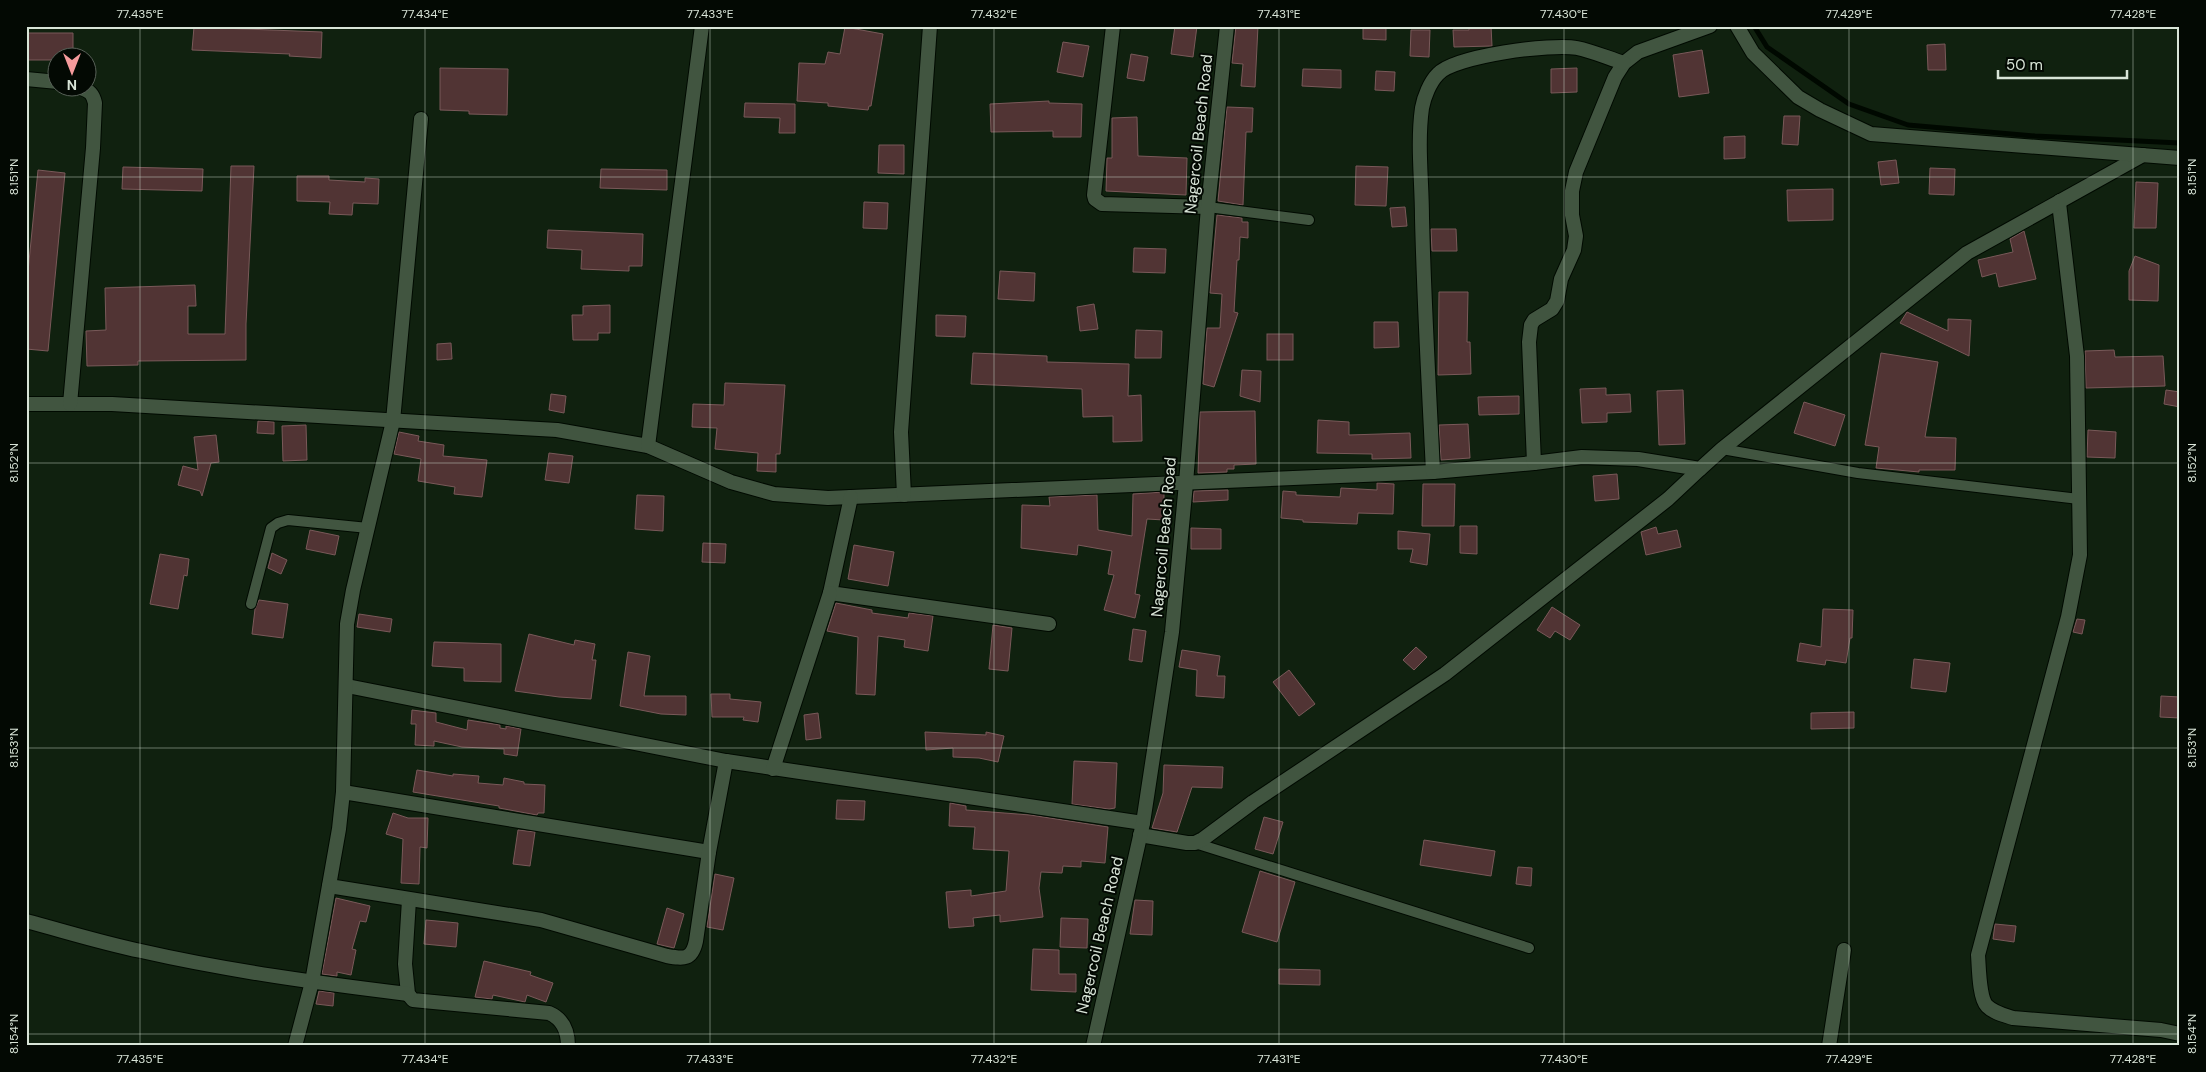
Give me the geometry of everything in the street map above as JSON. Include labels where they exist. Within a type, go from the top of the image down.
[{"type":"street","points":[[648,446],[702,26]]},
{"type":"street","points":[[904,495],[901,432],[930,26]]},
{"type":"street","points":[[1113,26],[1095,199],[1102,204],[1208,207]]},
{"type":"street","name":"Nagercoil Beach Road","points":[[1095,1046],[1141,829],[1172,632],[1208,207],[1227,26]]},
{"type":"street","points":[[1534,463],[1530,325],[1534,320],[1552,309],[1557,301],[1561,279],[1574,250],[1576,236],[1572,215],[1572,191],[1576,172],[1615,76],[1624,63],[1638,52],[1710,26]]},
{"type":"street","points":[[1737,26],[1753,53],[1798,97],[1820,110],[1871,134],[2180,158]]},
{"type":"street","points":[[1433,472],[1424,274],[1421,136],[1422,106],[1429,89],[1437,74],[1447,65],[1510,51],[1548,46],[1576,48],[1624,63]]},
{"type":"street","points":[[26,79],[48,81]]},
{"type":"street","points":[[70,404],[94,139],[93,98]]},
{"type":"street","points":[[295,1046],[312,982],[343,792],[347,624],[353,590],[393,421],[421,119]]},
{"type":"street","points":[[347,686],[726,761],[1141,829],[1195,843],[1445,674],[1668,499],[1722,449],[1967,253],[2143,155]]},
{"type":"street","points":[[2060,201],[2077,356],[2080,555],[2068,617],[1978,955],[1983,999],[1986,1006],[1995,1012],[2013,1018],[2161,1030],[2180,1034]]},
{"type":"street","points":[[26,404],[112,404],[557,430],[648,446],[731,482],[774,494],[851,497],[1433,472],[1582,457],[1615,456],[1700,469]]},
{"type":"street","points":[[773,769],[830,593],[851,497]]},
{"type":"street","points":[[830,593],[1049,624]]},
{"type":"street","points":[[329,886],[541,920],[666,956],[680,958],[689,956],[694,951],[709,852],[726,761]]},
{"type":"street","points":[[343,792],[709,852]]},
{"type":"street","points":[[409,900],[405,964],[408,994],[413,1000],[549,1013],[562,1021],[568,1046]]},
{"type":"street","points":[[26,921],[148,953],[214,966],[312,982],[408,994]]},
{"type":"street","points":[[1829,1046],[1844,950]]},
{"type":"lane","points":[[1208,207],[1309,220]]},
{"type":"lane","points":[[1722,449],[1858,473],[2079,499]]},
{"type":"lane","points":[[251,604],[271,528],[278,523],[288,520],[368,528]]},
{"type":"lane","points":[[1195,843],[1529,948]]},
{"type":"building","points":[[1175,26],[1197,26],[1193,57],[1171,54]]},
{"type":"building","points":[[1236,26],[1258,26],[1255,87],[1241,86],[1243,64],[1232,63]]},
{"type":"building","points":[[1363,26],[1386,26],[1386,40],[1363,39]]},
{"type":"building","points":[[1469,26],[1491,26],[1492,46],[1454,47],[1453,30],[1469,30]]},
{"type":"building","points":[[194,27],[322,32],[321,58],[289,56],[290,54],[192,50]]},
{"type":"building","points":[[845,27],[883,34],[871,106],[869,106],[868,110],[828,106],[828,103],[797,101],[799,63],[825,64],[828,52],[840,54]]},
{"type":"building","points":[[1411,30],[1430,30],[1429,57],[1410,56]]},
{"type":"building","points":[[26,33],[73,33],[73,48],[48,48],[48,60],[26,60]]},
{"type":"building","points":[[1063,42],[1089,46],[1083,77],[1057,72]]},
{"type":"building","points":[[1945,44],[1946,70],[1928,70],[1927,45]]},
{"type":"building","points":[[1702,50],[1709,93],[1679,97],[1673,55]]},
{"type":"building","points":[[1131,54],[1148,57],[1144,81],[1127,78]]},
{"type":"building","points":[[440,68],[508,69],[507,115],[469,114],[469,111],[440,110]]},
{"type":"building","points":[[1577,68],[1577,92],[1551,93],[1551,69]]},
{"type":"building","points":[[1303,69],[1341,70],[1341,88],[1302,86]]},
{"type":"building","points":[[1376,71],[1395,72],[1394,91],[1375,90]]},
{"type":"building","points":[[1049,101],[1049,103],[1082,104],[1081,137],[1053,137],[1053,131],[991,132],[990,104]]},
{"type":"building","points":[[745,103],[795,104],[795,133],[779,133],[780,118],[744,117]]},
{"type":"building","points":[[1227,107],[1253,108],[1252,132],[1246,132],[1243,205],[1218,201]]},
{"type":"building","points":[[1784,116],[1800,116],[1798,145],[1782,144]]},
{"type":"building","points":[[1137,117],[1138,156],[1187,158],[1186,195],[1106,191],[1107,158],[1112,158],[1112,118]]},
{"type":"building","points":[[1745,136],[1745,158],[1724,159],[1724,137]]},
{"type":"building","points":[[879,145],[904,145],[904,174],[878,173]]},
{"type":"building","points":[[1896,160],[1899,183],[1881,185],[1878,162]]},
{"type":"building","points":[[231,166],[254,166],[246,360],[138,361],[138,365],[87,366],[86,331],[106,330],[105,288],[195,285],[196,306],[188,306],[188,334],[225,334]]},
{"type":"building","points":[[1356,166],[1388,167],[1386,206],[1355,205]]},
{"type":"building","points":[[123,167],[203,169],[202,191],[122,189]]},
{"type":"building","points":[[1930,168],[1955,169],[1954,195],[1929,194]]},
{"type":"building","points":[[601,169],[667,170],[667,190],[600,188]]},
{"type":"building","points":[[38,170],[65,173],[48,351],[26,349],[26,292]]},
{"type":"building","points":[[297,176],[329,176],[329,180],[365,182],[365,178],[379,179],[378,204],[353,203],[352,215],[329,214],[330,202],[297,201]]},
{"type":"building","points":[[2136,182],[2158,183],[2156,228],[2134,228]]},
{"type":"building","points":[[1833,189],[1833,220],[1788,221],[1787,190]]},
{"type":"building","points":[[864,202],[888,203],[887,229],[863,228]]},
{"type":"building","points":[[1405,207],[1407,226],[1392,227],[1390,208]]},
{"type":"building","points":[[1217,215],[1242,218],[1242,222],[1248,222],[1248,238],[1240,237],[1234,312],[1238,313],[1214,387],[1203,384],[1207,328],[1220,328],[1222,294],[1210,293]]},
{"type":"building","points":[[1431,229],[1456,229],[1457,251],[1432,251]]},
{"type":"building","points":[[548,230],[643,234],[642,266],[629,266],[629,271],[581,269],[582,250],[547,248]]},
{"type":"building","points":[[2024,231],[2036,279],[1999,287],[1996,273],[1982,277],[1978,260],[2013,252],[2010,239]]},
{"type":"building","points":[[1134,248],[1166,249],[1165,273],[1133,272]]},
{"type":"building","points":[[2135,256],[2159,265],[2158,301],[2129,300],[2129,271]]},
{"type":"building","points":[[1000,271],[1035,273],[1034,301],[998,299]]},
{"type":"building","points":[[1439,292],[1468,292],[1467,342],[1470,342],[1471,374],[1438,375]]},
{"type":"building","points":[[1094,304],[1098,329],[1080,331],[1077,307]]},
{"type":"building","points":[[610,305],[610,333],[598,333],[598,340],[573,340],[572,315],[583,315],[583,306]]},
{"type":"building","points":[[1907,312],[1948,331],[1948,319],[1971,320],[1969,356],[1900,323]]},
{"type":"building","points":[[936,315],[966,316],[965,337],[936,336]]},
{"type":"building","points":[[1374,322],[1398,322],[1399,347],[1374,348]]},
{"type":"building","points":[[1136,330],[1162,331],[1161,358],[1135,358]]},
{"type":"building","points":[[1267,334],[1293,334],[1293,360],[1267,360]]},
{"type":"building","points":[[451,343],[452,359],[437,360],[437,344]]},
{"type":"building","points":[[2114,350],[2115,357],[2163,356],[2165,386],[2086,388],[2085,351]]},
{"type":"building","points":[[973,353],[1047,356],[1047,362],[1129,364],[1128,396],[1141,395],[1142,441],[1113,442],[1113,416],[1083,417],[1082,389],[971,384]]},
{"type":"building","points":[[1881,353],[1938,362],[1925,437],[1956,438],[1955,470],[1919,470],[1919,472],[1876,468],[1879,447],[1865,445]]},
{"type":"building","points":[[1242,370],[1261,371],[1260,402],[1240,396]]},
{"type":"building","points":[[725,383],[785,385],[780,454],[776,454],[776,472],[757,471],[758,453],[715,449],[717,428],[692,427],[693,404],[724,405]]},
{"type":"building","points":[[1606,388],[1606,395],[1630,394],[1631,412],[1607,413],[1607,422],[1582,423],[1580,389]]},
{"type":"building","points":[[1683,390],[1685,444],[1659,445],[1657,391]]},
{"type":"building","points":[[2166,390],[2180,392],[2180,407],[2164,404]]},
{"type":"building","points":[[551,394],[566,396],[564,413],[549,410]]},
{"type":"building","points":[[1519,396],[1519,414],[1479,415],[1478,397]]},
{"type":"building","points":[[1804,402],[1845,415],[1835,446],[1794,433]]},
{"type":"building","points":[[1255,411],[1256,464],[1234,465],[1234,469],[1227,469],[1227,472],[1198,473],[1200,412]]},
{"type":"building","points":[[1318,420],[1349,422],[1349,435],[1410,433],[1411,458],[1372,459],[1372,454],[1317,453]]},
{"type":"building","points":[[258,421],[274,422],[274,434],[257,433]]},
{"type":"building","points":[[1468,424],[1470,458],[1441,460],[1439,425]]},
{"type":"building","points":[[306,425],[307,460],[283,461],[282,426]]},
{"type":"building","points":[[2088,430],[2116,432],[2115,458],[2087,457]]},
{"type":"building","points":[[399,432],[419,436],[418,441],[444,445],[443,456],[487,460],[482,497],[454,494],[455,487],[418,481],[421,459],[394,454]]},
{"type":"building","points":[[216,435],[219,462],[211,463],[202,496],[200,491],[178,485],[183,466],[198,470],[194,437]]},
{"type":"building","points":[[549,453],[573,456],[569,483],[545,480]]},
{"type":"building","points":[[1617,474],[1619,499],[1595,501],[1593,476]]},
{"type":"building","points":[[1377,483],[1394,484],[1393,514],[1358,513],[1357,524],[1303,522],[1303,520],[1281,518],[1283,491],[1296,492],[1296,495],[1340,497],[1341,488],[1377,490]]},
{"type":"building","points":[[1423,484],[1455,484],[1454,526],[1422,526]]},
{"type":"building","points":[[1228,490],[1228,500],[1193,502],[1194,491]]},
{"type":"building","points":[[1164,492],[1164,520],[1147,519],[1135,594],[1140,595],[1135,618],[1104,610],[1114,575],[1108,574],[1112,551],[1078,545],[1077,555],[1021,548],[1022,505],[1050,506],[1049,497],[1097,495],[1098,530],[1132,536],[1133,494]]},
{"type":"building","points":[[637,495],[664,496],[663,531],[635,529]]},
{"type":"building","points":[[1460,526],[1477,526],[1477,554],[1460,553]]},
{"type":"building","points":[[1656,527],[1658,534],[1677,530],[1681,547],[1646,555],[1641,532]]},
{"type":"building","points":[[1191,528],[1221,529],[1221,549],[1191,549]]},
{"type":"building","points":[[310,530],[339,536],[335,555],[306,549]]},
{"type":"building","points":[[1398,531],[1430,534],[1427,565],[1410,562],[1413,549],[1398,549]]},
{"type":"building","points":[[703,543],[726,544],[725,563],[702,562]]},
{"type":"building","points":[[854,545],[894,552],[888,586],[848,579]]},
{"type":"building","points":[[272,553],[287,560],[281,574],[268,568]]},
{"type":"building","points":[[160,554],[189,559],[187,576],[184,575],[178,609],[150,604]]},
{"type":"building","points":[[259,600],[288,604],[283,638],[252,634],[255,609]]},
{"type":"building","points":[[836,603],[872,610],[872,613],[908,618],[909,613],[933,616],[928,651],[904,647],[905,640],[878,636],[875,695],[856,694],[858,637],[827,631]]},
{"type":"building","points":[[1552,607],[1580,625],[1570,640],[1555,631],[1550,638],[1537,630]]},
{"type":"building","points":[[1823,609],[1853,610],[1852,638],[1850,638],[1846,663],[1826,660],[1825,665],[1797,661],[1800,643],[1821,647]]},
{"type":"building","points":[[359,614],[392,619],[390,632],[357,627]]},
{"type":"building","points":[[2077,619],[2085,620],[2082,634],[2073,632]]},
{"type":"building","points":[[993,625],[1012,628],[1008,671],[989,669]]},
{"type":"building","points":[[1133,629],[1146,631],[1142,662],[1129,660]]},
{"type":"building","points":[[529,634],[574,645],[575,640],[595,644],[592,660],[596,660],[591,699],[515,691]]},
{"type":"building","points":[[434,642],[501,644],[501,682],[464,681],[464,668],[432,666]]},
{"type":"building","points":[[1416,647],[1427,657],[1414,670],[1403,660]]},
{"type":"building","points":[[1182,650],[1220,656],[1217,676],[1225,676],[1224,698],[1196,696],[1197,670],[1179,667]]},
{"type":"building","points":[[628,652],[650,656],[644,696],[686,696],[686,715],[661,714],[620,706]]},
{"type":"building","points":[[1914,659],[1950,663],[1946,692],[1911,688]]},
{"type":"building","points":[[1289,670],[1315,704],[1299,716],[1273,682]]},
{"type":"building","points":[[711,694],[730,694],[730,699],[761,702],[758,722],[743,720],[744,717],[712,717]]},
{"type":"building","points":[[2161,696],[2180,697],[2180,718],[2160,717]]},
{"type":"building","points":[[412,710],[436,713],[436,722],[467,730],[468,720],[500,725],[500,728],[506,729],[506,726],[521,729],[517,756],[504,754],[504,749],[462,747],[434,741],[434,746],[415,745],[416,724],[411,724]]},
{"type":"building","points":[[1854,712],[1854,728],[1811,729],[1811,713]]},
{"type":"building","points":[[818,713],[821,738],[806,740],[804,715]]},
{"type":"building","points":[[925,732],[986,735],[986,732],[1004,736],[998,762],[979,758],[953,757],[953,748],[926,750]]},
{"type":"building","points":[[1074,761],[1117,763],[1115,808],[1109,809],[1072,804]]},
{"type":"building","points":[[1164,765],[1223,767],[1222,788],[1192,787],[1177,832],[1152,828],[1163,793]]},
{"type":"building","points":[[417,770],[453,776],[453,774],[479,776],[478,783],[503,785],[504,778],[524,782],[524,784],[545,785],[544,813],[538,813],[537,815],[499,808],[499,806],[413,792]]},
{"type":"building","points":[[837,800],[865,801],[864,820],[836,819]]},
{"type":"building","points":[[950,803],[966,806],[966,810],[1030,815],[1108,827],[1105,863],[1081,861],[1081,867],[1063,866],[1062,873],[1041,872],[1039,888],[1043,917],[1000,922],[1000,915],[973,918],[974,926],[949,928],[946,892],[971,890],[971,896],[1006,891],[1009,851],[973,849],[975,827],[949,826]]},
{"type":"building","points":[[393,813],[408,818],[428,818],[427,848],[420,847],[419,884],[401,883],[403,839],[386,834]]},
{"type":"building","points":[[1264,817],[1283,822],[1273,854],[1255,849]]},
{"type":"building","points":[[518,830],[535,832],[530,866],[513,864]]},
{"type":"building","points":[[1424,840],[1495,851],[1491,876],[1420,865]]},
{"type":"building","points":[[1518,867],[1532,868],[1531,886],[1516,884]]},
{"type":"building","points":[[1260,871],[1295,882],[1277,942],[1242,932]]},
{"type":"building","points":[[715,874],[734,878],[723,930],[707,927]]},
{"type":"building","points":[[336,898],[370,906],[366,922],[360,921],[352,949],[356,950],[351,975],[337,972],[337,976],[322,974]]},
{"type":"building","points":[[1135,900],[1153,901],[1152,935],[1130,934]]},
{"type":"building","points":[[667,908],[684,914],[674,948],[657,944]]},
{"type":"building","points":[[1061,918],[1088,919],[1087,948],[1060,947]]},
{"type":"building","points":[[426,920],[458,923],[456,947],[424,944]]},
{"type":"building","points":[[1995,924],[2016,926],[2014,942],[1993,939]]},
{"type":"building","points":[[1033,949],[1059,950],[1059,974],[1076,974],[1076,992],[1031,990]]},
{"type":"building","points":[[484,961],[531,972],[530,975],[553,983],[546,1002],[527,995],[525,1002],[493,995],[492,999],[475,997]]},
{"type":"building","points":[[1279,969],[1320,970],[1320,985],[1279,984]]},
{"type":"building","points":[[319,991],[334,993],[333,1006],[316,1004]]},
{"type":"waterway","points":[[1754,26],[1767,47],[1849,104],[1908,125],[2035,136],[2180,143]]}]
